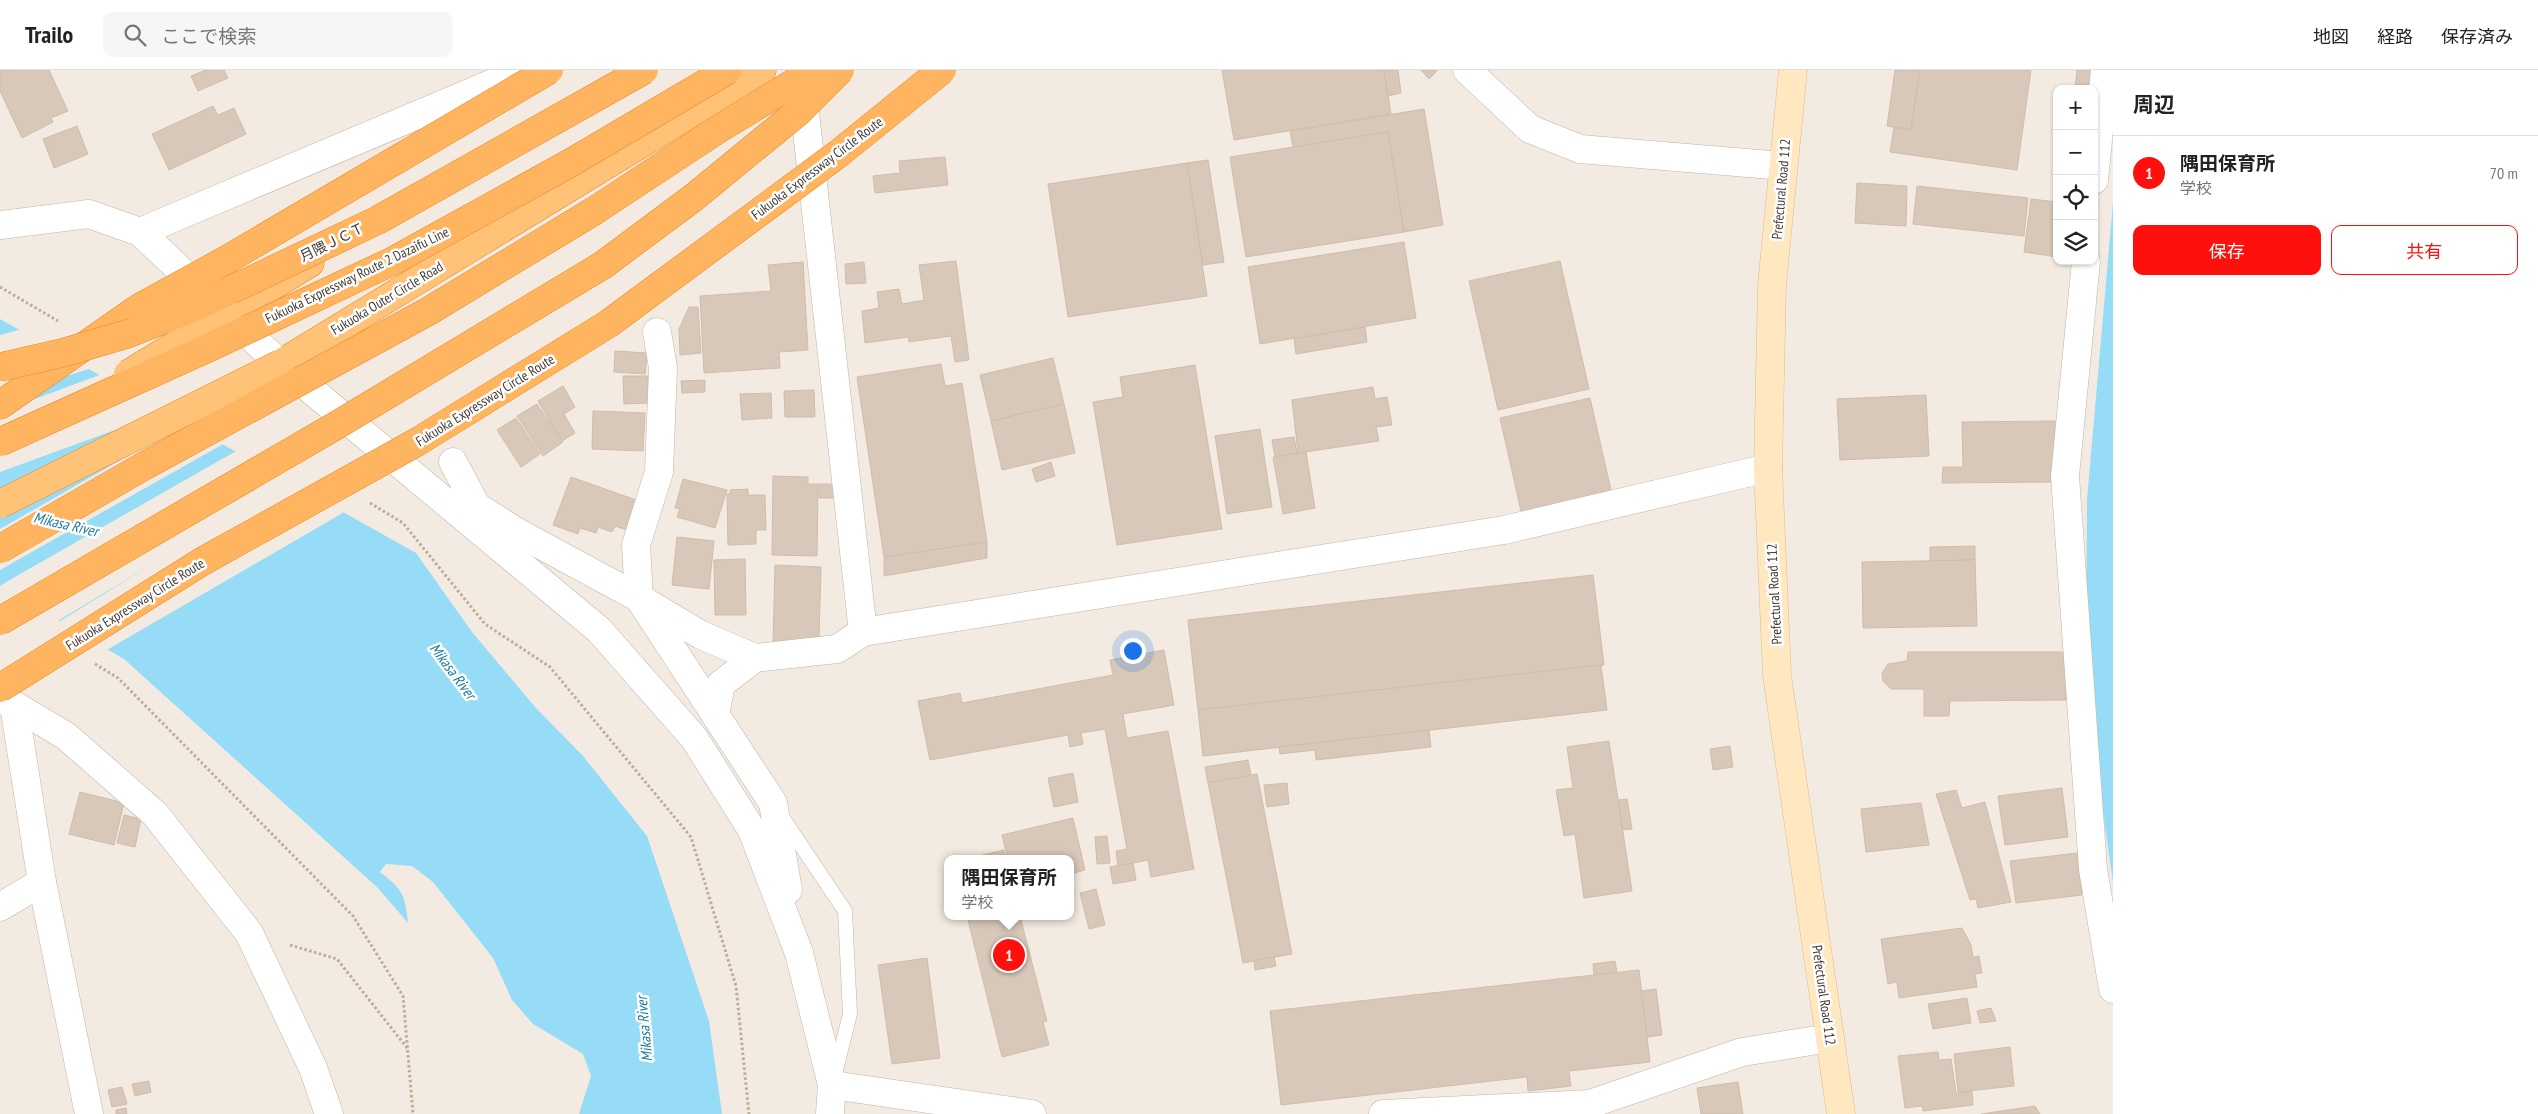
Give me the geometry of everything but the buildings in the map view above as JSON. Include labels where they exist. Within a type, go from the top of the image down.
[{"type":"highway","points":[[228,259],[396,139],[513,70]]},
{"type":"highway","points":[[0,404],[140,308],[228,259],[549,70]]},
{"type":"highway","points":[[0,443],[56,418],[627,70]]},
{"type":"highway","name":"月隈ＪＣＴ","points":[[0,368],[62,353],[127,334],[212,299],[378,220],[644,70]]},
{"type":"highway","name":"Fukuoka Expressway Route 2 Dazaifu Line","points":[[0,443],[393,261],[572,162],[728,70]]},
{"type":"highway","name":"Fukuoka Outer Circle Road","points":[[0,504],[280,364],[762,70]]},
{"type":"highway","points":[[0,549],[144,466],[429,311],[594,211],[717,130],[815,70]]},
{"type":"highway","points":[[0,621],[337,425],[603,266],[701,192],[798,112],[840,70]]},
{"type":"highway","name":"Fukuoka Expressway Circle Route","points":[[4,697],[203,561],[417,442],[608,324],[838,154],[942,70]]},
{"type":"main road","name":"Prefectural Road 112","points":[[1793,70],[1772,285],[1768,468],[1777,675],[1841,1114]]},
{"type":"street","points":[[140,232],[524,70]]},
{"type":"street","points":[[800,70],[864,632]]},
{"type":"street","points":[[1467,70],[1530,129],[1580,149],[1783,166]]},
{"type":"street","points":[[2094,175],[2105,70]]},
{"type":"street","points":[[0,225],[89,214],[140,232],[280,364],[599,630],[694,738],[752,830],[799,953]]},
{"type":"street","points":[[2086,265],[2065,476],[2093,869],[2113,989]]},
{"type":"street","points":[[657,332],[663,368],[659,472],[636,545],[639,598],[773,803],[799,953],[832,1085],[830,1114]]},
{"type":"street","points":[[453,462],[501,550]]},
{"type":"street","points":[[476,506],[517,532],[639,598],[701,635],[755,658],[837,649],[864,632],[1504,530],[1768,468]]},
{"type":"street","points":[[715,714],[721,684],[755,658]]},
{"type":"street","points":[[4,697],[88,1114]]},
{"type":"street","points":[[4,697],[66,736],[156,814],[249,933],[314,1068],[329,1114]]},
{"type":"street","points":[[0,907],[42,882]]},
{"type":"street","points":[[1383,1114],[1590,1104],[1742,1052],[1830,1038]]},
{"type":"street","points":[[832,1085],[1032,1114]]},
{"type":"lane","points":[[773,803],[845,911],[850,1014],[832,1085]]},
{"type":"path","points":[[0,288],[60,322]]},
{"type":"path","points":[[369,502],[404,523],[485,624],[550,667],[690,837],[736,986],[749,1114]]},
{"type":"path","points":[[92,663],[118,678],[353,916],[403,996],[409,1049],[413,1114]]},
{"type":"path","points":[[249,933],[337,958],[409,1049]]},
{"type":"water","points":[[2113,202],[2113,883],[2100,790],[2086,645],[2087,500]]},
{"type":"water","name":"Mikasa River","points":[[0,319],[416,553],[472,632],[535,707],[583,756],[647,836],[709,1021],[722,1114],[579,1114],[591,1076],[583,1054],[533,1024],[512,1000],[493,958],[433,882],[412,866],[386,864],[380,872],[394,883],[402,893],[406,905],[408,923],[378,888],[124,659],[0,587]]},
{"type":"pier","points":[[22,329],[92,368],[0,397],[0,335]]},
{"type":"pier","points":[[102,374],[167,411],[0,472],[0,412]]},
{"type":"pier","points":[[187,422],[225,443],[0,570],[0,529]]},
{"type":"pier","points":[[238,450],[346,511],[105,651],[57,623],[159,560],[56,622],[0,590],[0,586],[13,578]]},
{"type":"place","name":"隅田保育所","points":[[1009,955]]}]
